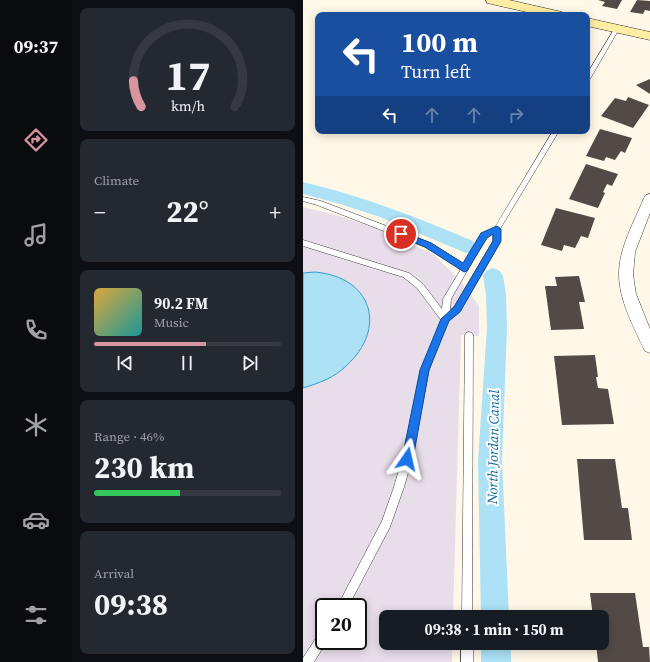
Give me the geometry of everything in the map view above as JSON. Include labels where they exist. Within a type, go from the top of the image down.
[{"type":"street","points":[[492,0],[544,12]]},
{"type":"street","points":[[590,23],[650,36]]},
{"type":"street","points":[[650,198],[645,228],[629,250],[626,267],[627,285],[631,301],[650,346]]},
{"type":"lane","points":[[590,74],[617,29]]},
{"type":"lane","points":[[347,598],[386,523],[399,487],[407,459],[425,370],[445,319],[447,299],[484,236],[497,229],[554,134]]},
{"type":"lane","points":[[303,199],[319,202],[428,245],[464,268]]},
{"type":"lane","points":[[445,319],[457,309],[497,241],[497,229]]},
{"type":"lane","points":[[303,243],[406,275],[421,286],[445,319]]},
{"type":"lane","points":[[467,610],[469,335]]},
{"type":"lane","points":[[307,662],[315,650]]},
{"type":"lane","points":[[467,650],[467,662]]},
{"type":"shaded area","points":[[303,207],[339,216],[381,230],[433,254],[458,278],[479,306],[479,336],[461,335],[453,610],[379,610],[379,650],[452,650],[452,662],[303,662]]},
{"type":"water","points":[[315,272],[334,276],[350,283],[361,294],[368,307],[370,321],[367,336],[359,351],[346,366],[331,377],[303,388],[303,273]]},
{"type":"building","points":[[598,0],[622,0],[617,9],[602,6],[605,2]]},
{"type":"building","points":[[637,0],[650,1],[650,11],[645,10],[643,14],[630,12]]},
{"type":"building","points":[[650,79],[650,94],[636,85]]},
{"type":"building","points":[[628,97],[649,105],[633,128],[601,116],[615,98],[626,101]]},
{"type":"building","points":[[600,129],[632,138],[625,153],[621,151],[615,160],[606,157],[604,161],[586,156]]},
{"type":"building","points":[[586,164],[618,174],[612,186],[607,184],[603,192],[605,193],[598,208],[569,199]]},
{"type":"building","points":[[556,208],[595,218],[588,238],[581,236],[575,248],[564,245],[562,251],[541,245]]},
{"type":"building","points":[[579,276],[585,302],[579,302],[584,329],[551,330],[545,286],[557,286],[555,277]]},
{"type":"building","points":[[595,355],[598,388],[608,389],[614,424],[562,425],[554,356]]},
{"type":"building","points":[[577,459],[615,459],[622,508],[628,508],[632,540],[584,540]]},
{"type":"building","points":[[590,593],[635,593],[643,647],[649,647],[650,662],[598,662],[597,650],[609,650],[609,610],[592,610]]},
{"type":"waterway","name":"North Jordan Canal","points":[[303,188],[386,212],[466,246]]},
{"type":"waterway","name":"North Jordan Canal","points":[[493,276],[496,294],[497,328],[490,460],[495,610]]},
{"type":"waterway","name":"North Jordan Canal","points":[[496,650],[496,662]]},
{"type":"route","points":[[401,234],[428,245],[464,268],[484,236],[497,229],[497,241],[457,309],[445,319],[425,370],[407,459]]}]
